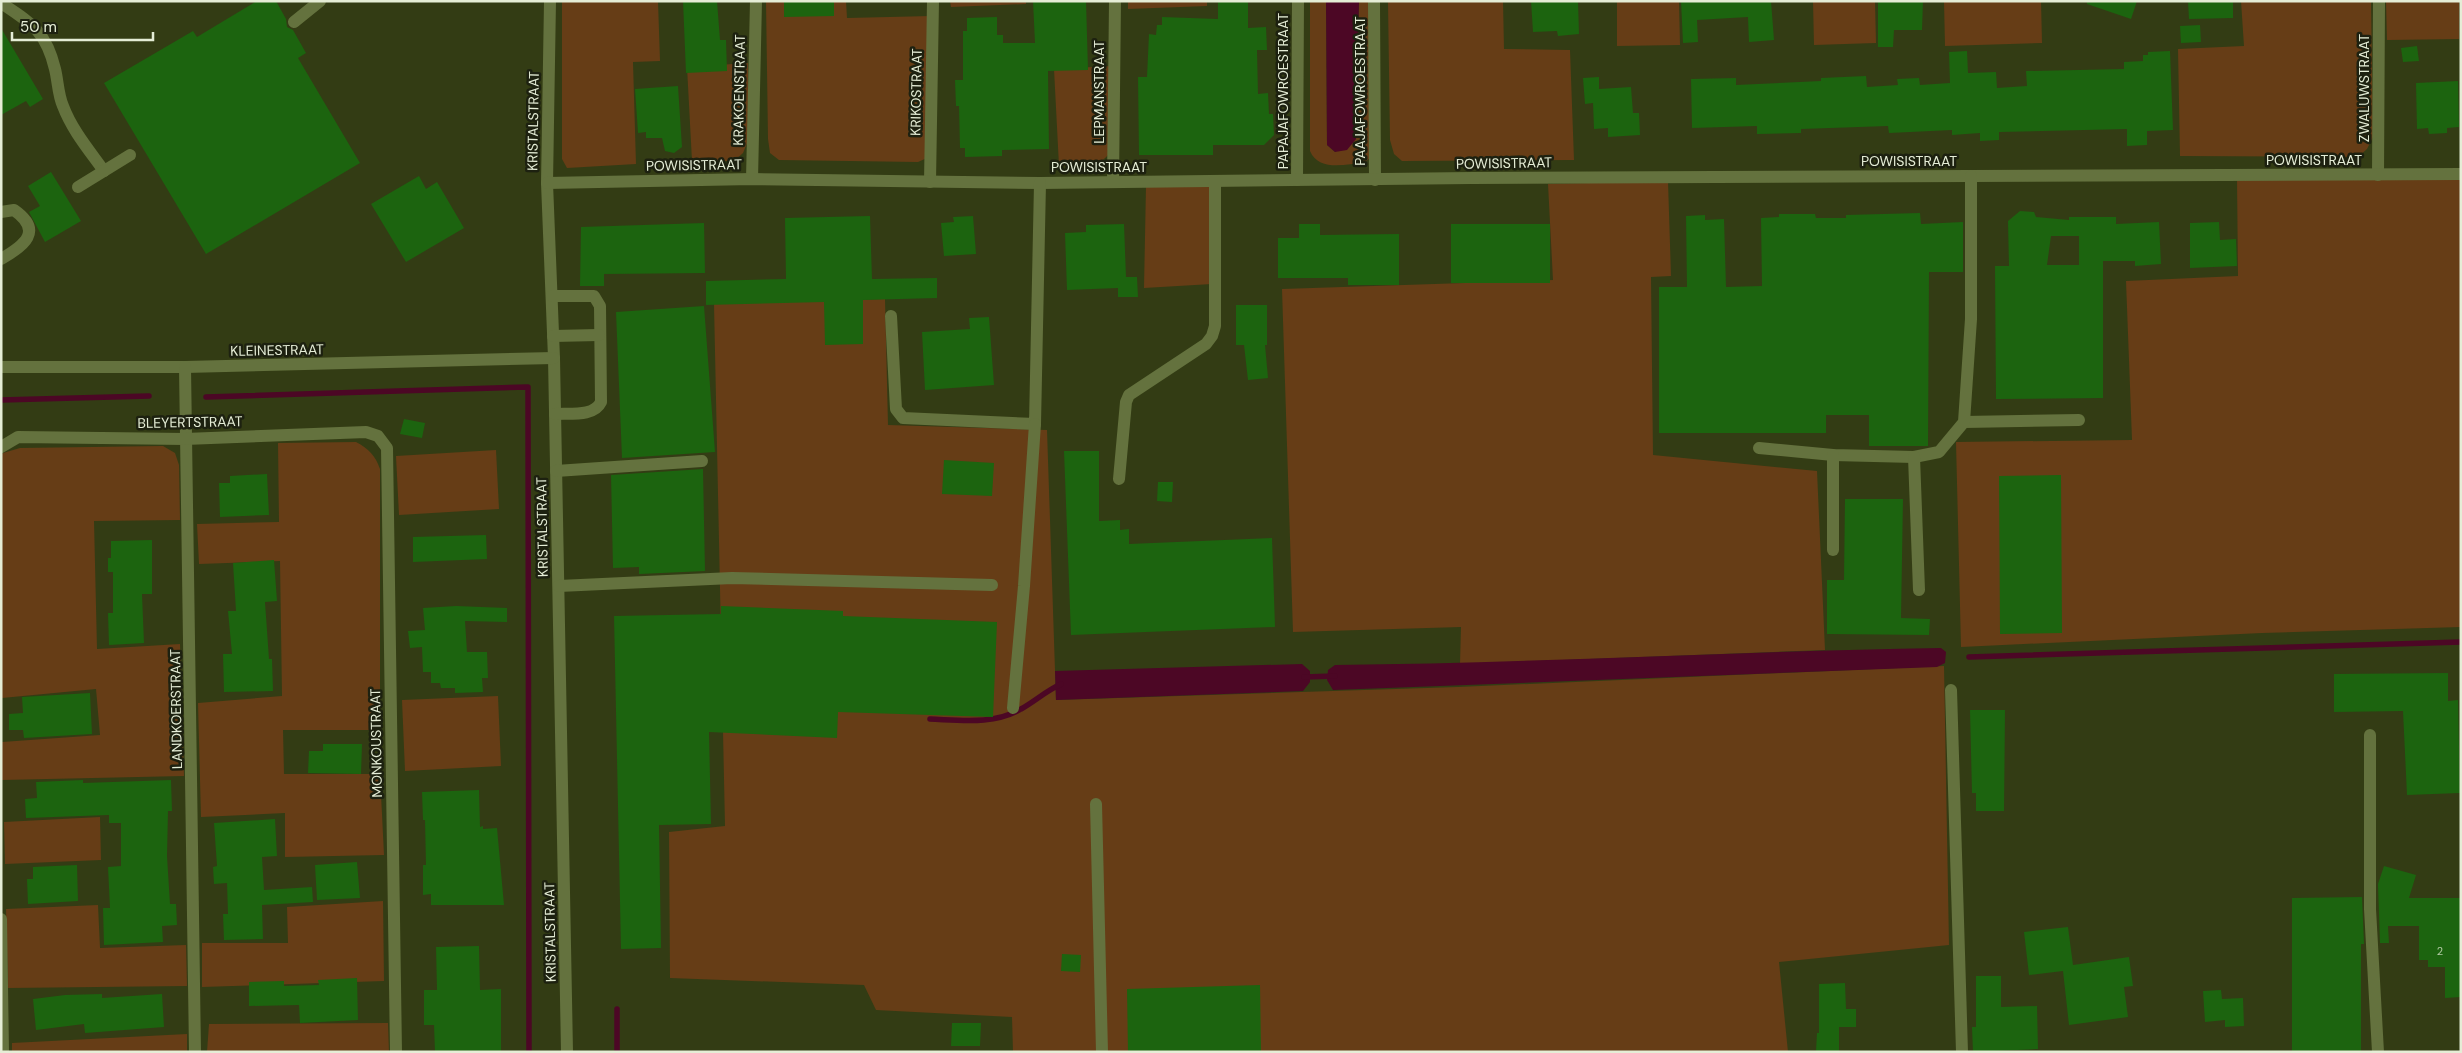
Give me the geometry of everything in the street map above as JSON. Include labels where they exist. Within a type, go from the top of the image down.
[{"type":"street","points":[[294,22],[320,1]]},
{"type":"street","name":"KRISTALSTRAAT","points":[[550,1],[547,182],[554,358],[567,1052]]},
{"type":"street","name":"KRAKOENSTRAAT","points":[[752,179],[756,1]]},
{"type":"street","name":"KRIKOSTRAAT","points":[[930,182],[933,1]]},
{"type":"street","name":"LEPMANSTRAAT","points":[[1113,182],[1115,1]]},
{"type":"street","name":"PAPAJAFOWROESTRAAT","points":[[1297,180],[1298,1]]},
{"type":"street","name":"PAAJAFOWROESTRAAT","points":[[1374,1],[1376,180]]},
{"type":"street","name":"ZWALUWSTRAAT","points":[[2378,175],[2379,1]]},
{"type":"street","points":[[1,3],[30,22],[40,32],[54,66],[62,105],[77,134],[104,171]]},
{"type":"street","points":[[78,187],[130,155]]},
{"type":"street","name":"POWISISTRAAT","points":[[547,182],[752,179],[1040,183],[2461,174]]},
{"type":"street","points":[[1759,448],[1833,454],[1914,457],[1939,452],[1964,422],[1971,319],[1971,176]]},
{"type":"street","points":[[1119,479],[1126,402],[1129,395],[1206,344],[1212,336],[1215,326],[1215,181]]},
{"type":"street","points":[[1013,708],[1036,424],[1040,183]]},
{"type":"street","points":[[1,212],[14,210],[28,224],[29,233],[22,246],[1,259]]},
{"type":"street","points":[[552,296],[594,296],[600,306],[601,402],[598,408],[593,411],[555,414]]},
{"type":"street","points":[[892,316],[896,409],[898,415],[903,418],[1036,424]]},
{"type":"street","points":[[553,336],[599,335]]},
{"type":"street","name":"KLEINESTRAAT","points":[[1,367],[185,367],[554,358]]},
{"type":"street","name":"LANDKOERSTRAAT","points":[[185,367],[195,1052]]},
{"type":"street","points":[[1964,422],[2079,420]]},
{"type":"street","name":"BLEYERTSTRAAT","points":[[2,446],[18,437],[185,438],[366,432],[378,436]]},
{"type":"street","name":"MONKOUSTRAAT","points":[[378,436],[387,448],[396,1052]]},
{"type":"street","points":[[1833,454],[1833,550]]},
{"type":"street","points":[[1914,457],[1919,590]]},
{"type":"street","points":[[556,470],[702,461]]},
{"type":"street","points":[[559,586],[732,578],[992,585]]},
{"type":"street","points":[[1952,690],[1962,1052]]},
{"type":"street","points":[[2370,735],[2370,909],[2378,1052]]},
{"type":"street","points":[[1096,804],[1102,1052]]},
{"type":"street","points":[[1,919],[3,1052]]},
{"type":"shaded area","points":[[562,1],[658,1],[660,61],[633,62],[636,164],[567,168],[562,159]]},
{"type":"shaded area","points":[[766,1],[846,1],[847,18],[931,16],[927,158],[918,162],[779,160],[770,153],[768,139]]},
{"type":"shaded area","points":[[950,1],[1026,1],[1026,4],[951,7]]},
{"type":"shaded area","points":[[1128,1],[1207,1],[1207,6],[1128,9]]},
{"type":"shaded area","points":[[1310,1],[1326,1],[1327,145],[1335,152],[1356,139],[1359,1],[1372,1],[1371,157],[1364,163],[1326,164],[1314,158],[1310,151]]},
{"type":"shaded area","points":[[1326,1],[1359,1],[1356,139],[1347,150],[1335,152],[1327,145]]},
{"type":"shaded area","points":[[1503,1],[1504,49],[1570,50],[1574,160],[1402,161],[1394,154],[1390,140],[1388,2]]},
{"type":"shaded area","points":[[1617,1],[1679,1],[1680,45],[1617,46]]},
{"type":"shaded area","points":[[1813,1],[1875,1],[1876,43],[1814,45]]},
{"type":"shaded area","points":[[1944,1],[2041,1],[2042,43],[1945,46]]},
{"type":"shaded area","points":[[2241,1],[2371,1],[2373,137],[2367,149],[2358,157],[2180,156],[2178,49],[2244,46]]},
{"type":"shaded area","points":[[2386,1],[2459,1],[2459,39],[2387,40]]},
{"type":"shaded area","points":[[748,63],[748,141],[743,153],[734,161],[692,161],[687,67]]},
{"type":"shaded area","points":[[1112,66],[1110,152],[1100,162],[1094,164],[1059,166],[1054,69]]},
{"type":"shaded area","points":[[2461,176],[2461,627],[2262,633],[1961,647],[1956,442],[2132,440],[2126,281],[2238,276],[2237,177]]},
{"type":"shaded area","points":[[1668,181],[1671,276],[1651,277],[1653,455],[1817,471],[1825,650],[1460,664],[1461,627],[1293,632],[1282,289],[1553,280],[1548,184]]},
{"type":"shaded area","points":[[1208,184],[1212,190],[1212,284],[1144,288],[1146,186]]},
{"type":"shaded area","points":[[885,299],[888,425],[1047,430],[1056,700],[1458,687],[1944,666],[1949,945],[1779,962],[1788,1052],[1013,1052],[1012,1017],[876,1010],[864,985],[670,978],[669,832],[725,826],[714,304]]},
{"type":"shaded area","points":[[356,442],[371,453],[380,469],[380,730],[283,730],[284,774],[380,774],[384,855],[285,857],[285,813],[201,817],[198,703],[282,696],[280,561],[199,564],[197,524],[279,522],[278,443]]},
{"type":"shaded area","points":[[163,446],[175,453],[179,465],[180,520],[94,521],[97,649],[180,644],[184,776],[2,780],[2,742],[100,735],[96,689],[2,698],[1,456],[3,453],[20,448]]},
{"type":"shaded area","points":[[496,450],[499,509],[399,515],[396,456]]},
{"type":"shaded area","points":[[1941,648],[1946,652],[1945,663],[1937,667],[1333,690],[1327,680],[1328,670],[1335,665]]},
{"type":"shaded area","points":[[1302,664],[1310,671],[1310,682],[1303,691],[1056,700],[1055,671]]},
{"type":"shaded area","points":[[498,696],[501,766],[405,771],[402,700]]},
{"type":"shaded area","points":[[100,817],[101,860],[5,864],[4,822]]},
{"type":"shaded area","points":[[383,901],[384,981],[202,987],[202,943],[288,943],[287,907]]},
{"type":"shaded area","points":[[98,905],[100,948],[186,945],[187,986],[8,988],[6,909]]},
{"type":"shaded area","points":[[388,1023],[389,1052],[207,1052],[209,1024]]},
{"type":"shaded area","points":[[187,1034],[187,1052],[12,1052],[12,1043]]},
{"type":"building","points":[[257,1],[276,1],[286,19],[287,27],[293,30],[306,53],[298,58],[360,163],[206,254],[104,83],[193,31],[197,37]]},
{"type":"building","points":[[683,1],[717,1],[720,40],[726,40],[727,71],[686,73]]},
{"type":"building","points":[[784,1],[834,1],[834,16],[784,17]]},
{"type":"building","points":[[1033,1],[1086,1],[1088,70],[1048,71],[1049,149],[1002,150],[1002,156],[965,157],[965,148],[960,148],[959,106],[956,106],[955,80],[963,80],[963,31],[967,31],[967,18],[997,17],[997,35],[1003,35],[1003,43],[1035,43]]},
{"type":"building","points":[[1218,1],[1248,1],[1248,28],[1266,27],[1267,50],[1257,50],[1258,94],[1268,93],[1269,114],[1273,114],[1274,135],[1264,145],[1213,145],[1213,155],[1139,155],[1138,77],[1147,77],[1149,34],[1156,35],[1157,25],[1162,25],[1162,17],[1218,19]]},
{"type":"building","points":[[1531,1],[1578,1],[1579,34],[1558,36],[1557,31],[1533,32]]},
{"type":"building","points":[[1681,1],[1771,1],[1774,40],[1749,42],[1748,17],[1697,20],[1698,42],[1683,43]]},
{"type":"building","points":[[1878,1],[1923,1],[1922,30],[1894,30],[1893,47],[1878,47]]},
{"type":"building","points":[[2087,1],[2137,1],[2131,19],[2087,4]]},
{"type":"building","points":[[2188,1],[2233,1],[2233,18],[2189,19]]},
{"type":"building","points":[[2200,25],[2201,42],[2181,43],[2180,26]]},
{"type":"building","points":[[1,28],[43,99],[30,107],[26,101],[1,115]]},
{"type":"building","points":[[2417,46],[2419,61],[2403,62],[2401,48]]},
{"type":"building","points":[[1967,51],[1968,73],[1996,72],[1997,88],[2027,86],[2026,71],[2124,69],[2124,62],[2143,61],[2143,55],[2148,55],[2148,52],[2170,51],[2173,130],[2147,131],[2147,145],[2127,146],[2127,129],[1999,132],[1999,140],[1980,141],[1980,133],[1952,135],[1952,130],[1889,133],[1888,126],[1801,129],[1801,133],[1757,134],[1757,126],[1692,128],[1691,79],[1736,78],[1736,85],[1821,81],[1821,78],[1866,76],[1867,87],[1898,85],[1897,79],[1919,78],[1920,85],[1950,83],[1949,52]]},
{"type":"building","points":[[1599,77],[1599,89],[1631,87],[1633,113],[1639,113],[1640,135],[1608,137],[1608,128],[1594,129],[1593,103],[1585,104],[1583,78]]},
{"type":"building","points":[[2458,81],[2459,127],[2447,128],[2447,133],[2429,134],[2428,128],[2417,129],[2416,83]]},
{"type":"building","points":[[678,86],[682,147],[674,153],[665,151],[662,138],[646,138],[646,132],[638,133],[635,89]]},
{"type":"building","points":[[51,172],[81,221],[45,242],[29,212],[40,206],[28,186]]},
{"type":"building","points":[[419,176],[426,189],[437,182],[464,228],[406,262],[371,204]]},
{"type":"building","points":[[2020,211],[2034,212],[2036,217],[2069,220],[2069,217],[2116,217],[2116,224],[2159,222],[2161,264],[2135,266],[2135,261],[2103,261],[2103,398],[1996,399],[1995,266],[2009,266],[2008,221]],"holes":[[[2051,236],[2079,236],[2079,265],[2047,265]]]},
{"type":"building","points":[[1920,213],[1921,224],[1963,222],[1963,272],[1929,272],[1928,446],[1869,446],[1869,415],[1826,415],[1826,433],[1659,433],[1659,287],[1687,287],[1686,216],[1705,215],[1705,220],[1724,219],[1726,287],[1762,286],[1761,218],[1779,217],[1779,214],[1815,214],[1816,218],[1846,218],[1846,215]]},
{"type":"building","points":[[870,216],[872,279],[937,278],[937,298],[863,300],[863,344],[825,345],[824,302],[706,305],[706,281],[786,279],[785,218]]},
{"type":"building","points":[[973,216],[976,254],[944,256],[941,223],[954,222],[953,217]]},
{"type":"building","points":[[2219,222],[2220,240],[2236,239],[2237,266],[2190,268],[2190,223]]},
{"type":"building","points":[[704,223],[705,273],[604,274],[604,286],[580,286],[581,227]]},
{"type":"building","points":[[1124,224],[1126,277],[1137,277],[1138,297],[1118,297],[1118,288],[1067,290],[1065,233],[1086,232],[1086,225]]},
{"type":"building","points":[[1299,224],[1320,224],[1320,235],[1399,234],[1399,285],[1348,285],[1348,278],[1278,278],[1278,238],[1299,238]]},
{"type":"building","points":[[1451,224],[1550,224],[1550,283],[1451,283]]},
{"type":"building","points":[[1236,305],[1267,305],[1267,345],[1265,345],[1268,378],[1248,380],[1244,345],[1236,345]]},
{"type":"building","points":[[704,306],[715,452],[622,458],[616,312]]},
{"type":"building","points":[[989,317],[994,385],[925,390],[922,332],[970,329],[969,318]]},
{"type":"building","points":[[404,419],[425,423],[422,438],[400,434]]},
{"type":"building","points":[[1064,451],[1099,451],[1099,521],[1120,520],[1120,530],[1129,529],[1129,544],[1272,538],[1275,627],[1071,635]]},
{"type":"building","points":[[944,460],[994,463],[992,496],[942,494]]},
{"type":"building","points":[[703,469],[705,571],[639,574],[639,567],[613,568],[611,475]]},
{"type":"building","points":[[267,474],[269,515],[220,517],[219,483],[230,483],[230,476]]},
{"type":"building","points":[[2061,475],[2062,633],[2000,634],[1999,476]]},
{"type":"building","points":[[1158,482],[1173,482],[1172,502],[1157,501]]},
{"type":"building","points":[[1845,499],[1903,499],[1901,618],[1930,619],[1929,635],[1827,634],[1827,580],[1844,580]]},
{"type":"building","points":[[486,535],[487,559],[413,562],[413,537]]},
{"type":"building","points":[[152,540],[152,594],[142,594],[144,643],[109,645],[108,613],[113,613],[113,572],[108,572],[108,558],[111,558],[111,541]]},
{"type":"building","points":[[274,560],[277,601],[265,602],[269,659],[272,659],[273,691],[224,692],[223,654],[232,654],[228,611],[236,611],[233,563]]},
{"type":"building","points":[[456,606],[507,608],[507,622],[465,621],[467,652],[487,652],[488,678],[482,678],[483,692],[455,693],[455,688],[441,688],[440,683],[431,683],[431,672],[423,672],[422,647],[410,648],[408,631],[425,630],[423,608]]},
{"type":"building","points":[[721,606],[843,611],[843,616],[997,622],[993,717],[838,712],[837,738],[709,732],[711,824],[659,825],[661,948],[621,949],[614,616],[721,614]]},
{"type":"building","points":[[2448,673],[2448,701],[2458,700],[2460,793],[2407,795],[2403,711],[2334,712],[2334,674]]},
{"type":"building","points":[[90,693],[92,734],[24,738],[23,730],[9,730],[9,714],[23,713],[22,697]]},
{"type":"building","points":[[1970,710],[2005,710],[2004,811],[1976,811],[1976,793],[1972,793]]},
{"type":"building","points":[[323,744],[362,744],[361,774],[308,773],[309,751],[323,751]]},
{"type":"building","points":[[83,780],[83,783],[171,780],[172,811],[168,811],[167,856],[170,904],[176,904],[177,925],[162,926],[163,942],[104,945],[103,908],[110,908],[108,867],[121,866],[121,823],[109,823],[109,815],[26,818],[25,799],[37,798],[36,782]]},
{"type":"building","points":[[479,790],[480,827],[483,826],[483,829],[497,828],[504,905],[431,905],[431,894],[423,895],[423,865],[426,865],[422,792]]},
{"type":"building","points":[[275,819],[277,856],[262,857],[264,890],[312,887],[313,902],[262,905],[263,939],[224,940],[223,914],[228,914],[227,883],[214,884],[213,867],[217,866],[214,823]]},
{"type":"building","points":[[357,862],[360,898],[317,900],[315,865]]},
{"type":"building","points":[[77,865],[78,901],[28,904],[27,879],[33,879],[33,867]]},
{"type":"building","points":[[2384,866],[2416,875],[2409,898],[2461,898],[2461,997],[2445,998],[2445,967],[2428,967],[2428,960],[2419,960],[2419,926],[2388,926],[2389,943],[2380,943],[2378,884]]},
{"type":"building","points":[[2362,897],[2364,944],[2361,944],[2361,1052],[2292,1052],[2292,898]]},
{"type":"building","points":[[2068,927],[2073,965],[2129,957],[2133,986],[2124,987],[2128,1017],[2069,1025],[2063,971],[2029,975],[2024,932]]},
{"type":"building","points":[[479,946],[480,990],[501,989],[501,1052],[435,1052],[434,1025],[424,1025],[424,990],[437,990],[436,947]]},
{"type":"building","points":[[1062,954],[1081,955],[1080,972],[1061,971]]},
{"type":"building","points":[[1976,976],[2001,976],[2001,1007],[2037,1006],[2038,1049],[1973,1052],[1972,1027],[1976,1027]]},
{"type":"building","points":[[357,978],[358,1020],[300,1023],[299,1005],[249,1006],[249,982],[284,981],[284,986],[319,985],[318,980]]},
{"type":"building","points":[[1845,983],[1846,1009],[1856,1009],[1856,1027],[1839,1027],[1839,1052],[1816,1051],[1817,1033],[1819,1033],[1819,984]]},
{"type":"building","points":[[1260,985],[1261,1052],[1128,1052],[1127,989]]},
{"type":"building","points":[[2221,990],[2222,999],[2243,998],[2244,1026],[2225,1027],[2225,1020],[2205,1022],[2203,991]]},
{"type":"building","points":[[102,994],[102,998],[162,994],[164,1027],[85,1033],[84,1024],[36,1030],[33,999],[65,995]]},
{"type":"building","points":[[952,1023],[981,1023],[980,1046],[951,1046]]},
{"type":"waterway","points":[[206,397],[528,387],[529,1052]]},
{"type":"waterway","points":[[1,400],[149,396]]},
{"type":"waterway","points":[[1969,657],[2461,642]]},
{"type":"waterway","points":[[1304,677],[1335,676]]},
{"type":"waterway","points":[[930,719],[977,720],[1000,717],[1021,709],[1061,684]]},
{"type":"waterway","points":[[617,1009],[617,1052]]}]
